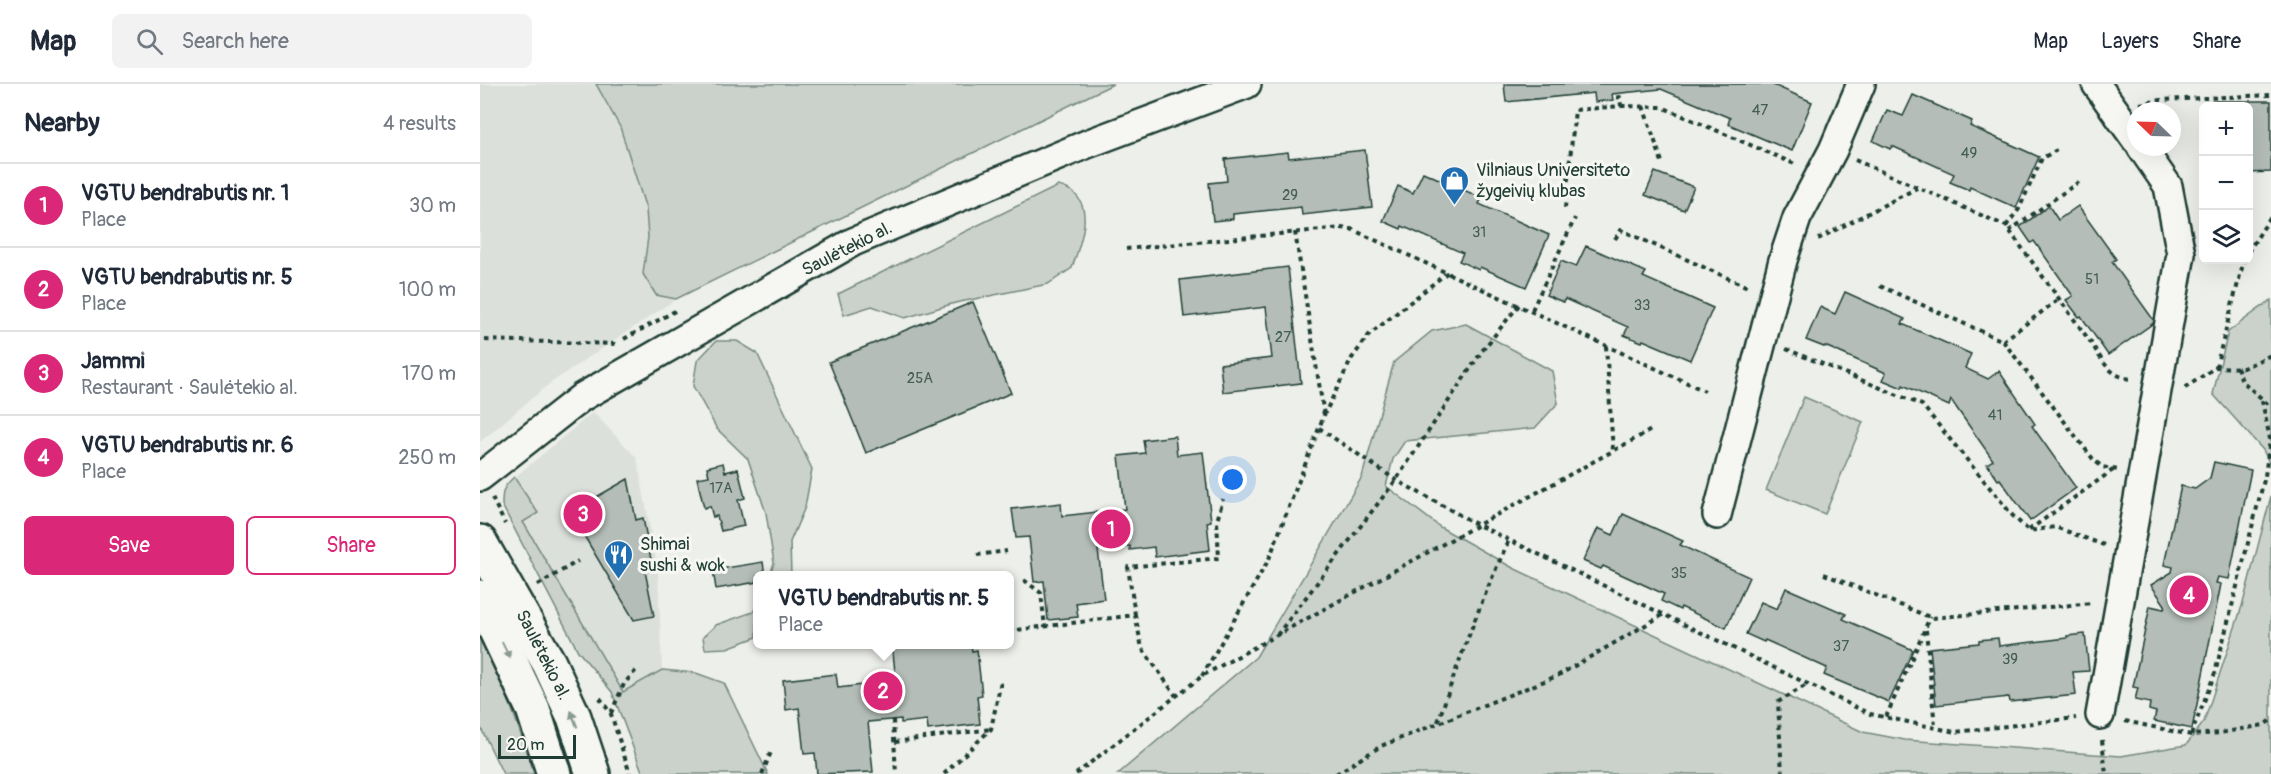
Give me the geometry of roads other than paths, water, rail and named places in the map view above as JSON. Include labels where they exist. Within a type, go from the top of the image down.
[{"type":"main road","name":"Saulėtekio al.","points":[[480,542],[549,663],[574,717],[593,774]]},
{"type":"main road","name":"Saulėtekio al.","points":[[480,597],[532,709],[554,774]]},
{"type":"street","name":"Saulėtekio al.","points":[[480,477],[582,397],[853,242],[1087,144],[1247,84]]},
{"type":"street","points":[[1717,515],[1773,298],[1797,218],[1833,150],[1861,84]]},
{"type":"street","points":[[2096,84],[2127,127]]},
{"type":"street","points":[[2100,715],[2181,254],[2168,186],[2147,156]]},
{"type":"place","name":"Vilniaus Universiteto žygeivių klubas","points":[[1455,206]]},
{"type":"place","name":"Jammi","points":[[583,514]]},
{"type":"place","name":"VGTU bendrabutis nr. 1","points":[[1111,529]]},
{"type":"place","name":"Shimai sushi & wok","points":[[619,580]]},
{"type":"place","name":"VGTU bendrabutis nr. 6","points":[[2189,595]]},
{"type":"place","name":"VGTU bendrabutis nr. 5","points":[[883,691]]}]
